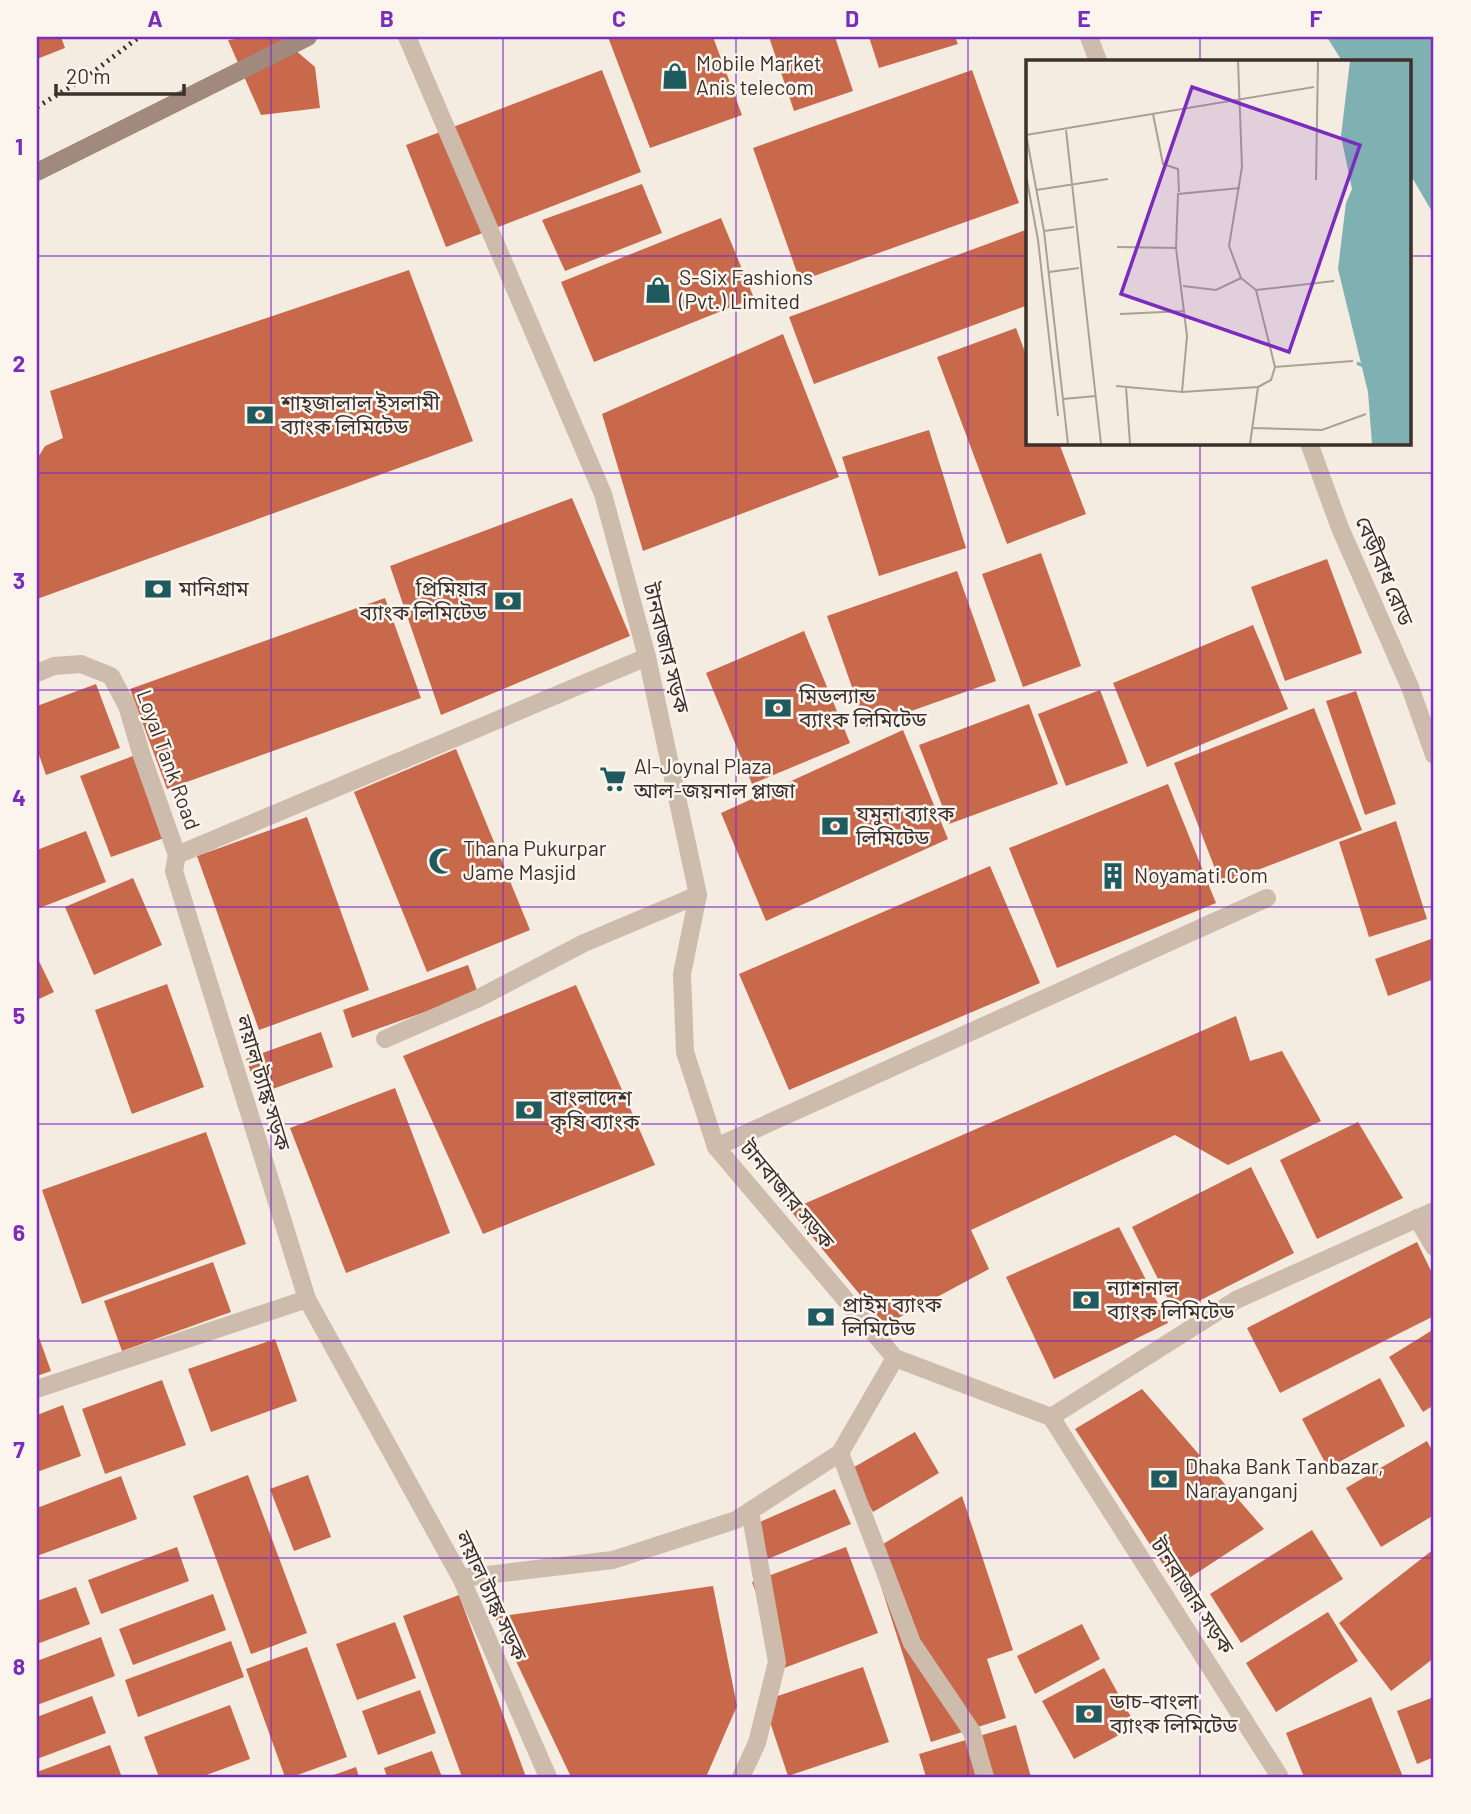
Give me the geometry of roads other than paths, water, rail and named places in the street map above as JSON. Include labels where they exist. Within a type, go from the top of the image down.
[{"type":"street","points":[[37,172],[308,37]]},
{"type":"street","name":"টানবাজার সড়ক","points":[[407,37],[603,494],[647,657],[698,895],[682,974],[685,1052],[716,1147],[895,1358],[1051,1417],[1280,1777]]},
{"type":"street","points":[[1089,37],[1098,60]]},
{"type":"street","name":"বেড়ীবাধ রোড","points":[[1310,444],[1340,527],[1410,687],[1434,755]]},
{"type":"street","points":[[177,855],[647,657]]},
{"type":"street","name":"Loyal Tank Road","points":[[37,673],[54,666],[81,664],[111,676],[127,706],[177,855]]},
{"type":"street","name":"লয়াল ট্যাঙ্ক সড়ক","points":[[177,855],[174,871],[307,1299],[461,1578],[544,1775]]},
{"type":"street","points":[[385,1039],[479,998],[584,943],[698,895]]},
{"type":"street","points":[[716,1147],[1267,898]]},
{"type":"street","points":[[1051,1417],[1236,1300],[1434,1211]]},
{"type":"street","points":[[1417,1218],[1434,1247]]},
{"type":"street","points":[[37,1389],[307,1299]]},
{"type":"street","points":[[461,1578],[613,1560],[736,1520],[840,1453],[895,1358]]},
{"type":"street","points":[[840,1453],[912,1643],[972,1732],[985,1777]]},
{"type":"street","points":[[741,1777],[757,1743],[777,1662],[750,1511]]},
{"type":"water","points":[[1327,37],[1434,37],[1434,215],[1412,177],[1412,60],[1341,60]]},
{"type":"railway","points":[[37,107],[88,76],[139,37]]},
{"type":"place","name":"Mobile Market Anis telecom","points":[[675,76]]},
{"type":"place","name":"S-Six Fashions (Pvt.) Limited","points":[[658,290]]},
{"type":"place","name":"শাহ্জালাল ইসলামী ব্যাংক লিমিটেড","points":[[260,415]]},
{"type":"place","name":"মানিগ্রাম","points":[[158,589]]},
{"type":"place","name":"প্রিমিয়ার ব্যাংক লিমিটেড","points":[[508,601]]},
{"type":"place","name":"মিডল্যান্ড ব্যাংক লিমিটেড","points":[[778,708]]},
{"type":"place","name":"Al-Joynal Plaza আল-জয়নাল প্লাজা","points":[[613,779]]},
{"type":"place","name":"যমুনা ব্যাংক লিমিটেড","points":[[835,826]]},
{"type":"place","name":"Thana Pukurpar Jame Masjid","points":[[442,861]]},
{"type":"place","name":"Noyamati.Com","points":[[1113,876]]},
{"type":"place","name":"বাংলাদেশ কৃষি ব্যাংক","points":[[529,1110]]},
{"type":"place","name":"ন্যাশনাল ব্যাংক লিমিটেড","points":[[1086,1300]]},
{"type":"place","name":"প্রাইম ব্যাংক লিমিটেড","points":[[821,1317]]},
{"type":"place","name":"Dhaka Bank Tanbazar, Narayanganj","points":[[1164,1479]]},
{"type":"place","name":"ডাচ-বাংলা ব্যাংক লিমিটেড","points":[[1089,1714]]}]
